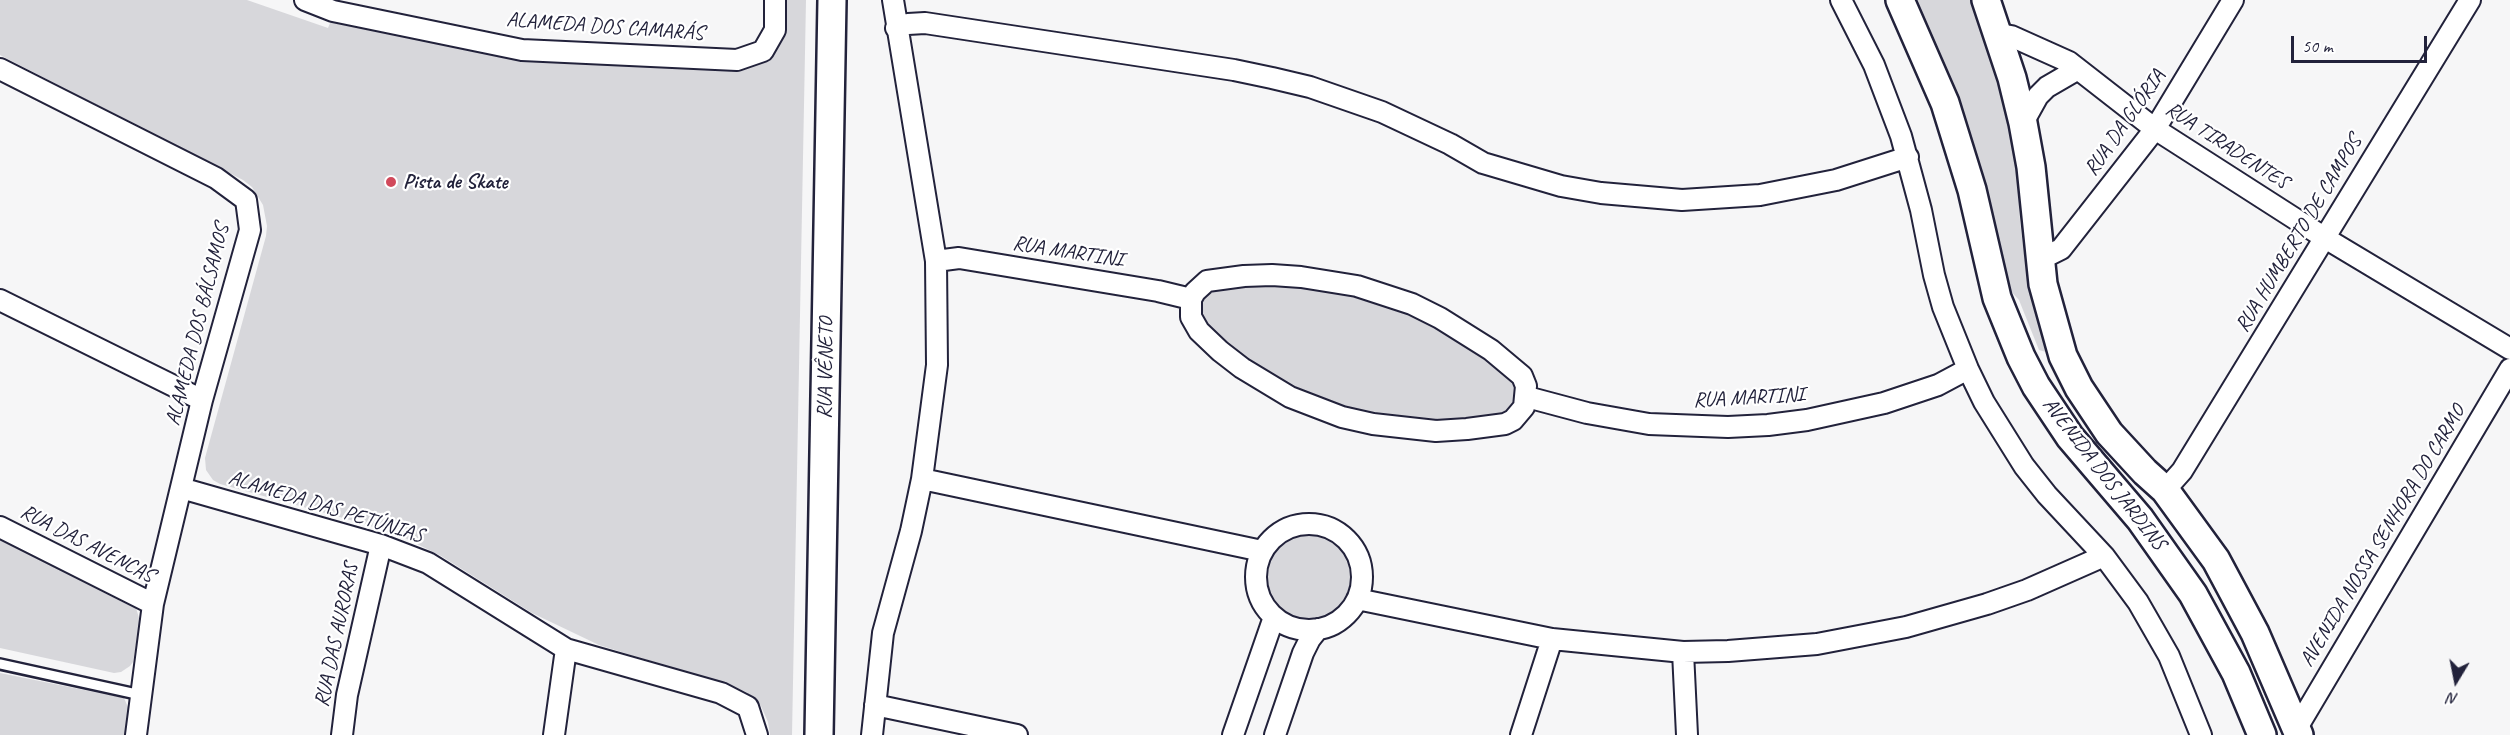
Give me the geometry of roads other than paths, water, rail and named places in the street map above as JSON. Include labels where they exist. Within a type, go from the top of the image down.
[{"type":"street","name":"ALAMEDA DOS CAMARÁS","points":[[305,0],[333,11],[522,50],[737,60],[763,51],[775,30],[775,0]]},
{"type":"street","name":"RUA VÊNETO","points":[[819,735],[832,0]]},
{"type":"street","points":[[872,735],[883,633],[906,552],[922,479],[938,365],[936,261],[893,0]]},
{"type":"street","points":[[1841,0],[1874,65],[1908,157],[1937,286],[1968,369],[1994,419],[2024,466],[2047,495],[2104,556],[2138,602],[2169,656],[2201,735]]},
{"type":"street","name":"AVENIDA DOS JARDINS","points":[[1900,0],[1945,104],[1972,190],[1988,267],[2008,328],[2030,372],[2070,437],[2140,519],[2193,594],[2236,673],[2262,735]]},
{"type":"street","name":"AVENIDA DOS JARDINS","points":[[1986,0],[1999,34],[2023,123],[2031,167],[2040,256],[2049,311],[2063,356],[2079,388],[2109,433],[2138,466],[2165,490],[2210,551],[2255,633],[2298,732]]},
{"type":"street","name":"RUA DA GLÓRIA","points":[[2040,256],[2061,249],[2155,129],[2233,0]]},
{"type":"street","name":"RUA HUMBERTO DE CAMPOS","points":[[2165,490],[2182,471],[2470,0]]},
{"type":"street","points":[[896,28],[908,24],[925,23],[1234,70],[1272,78],[1338,96],[1382,112],[1450,144],[1483,163],[1531,178],[1601,193],[1682,200],[1760,195],[1836,180],[1908,157]]},
{"type":"street","name":"RUA TIRADENTES","points":[[1999,34],[2069,62],[2155,129],[2325,238],[2510,349]]},
{"type":"street","name":"ALAMEDA DOS BÁLSAMOS","points":[[0,69],[216,178],[246,200],[250,230],[202,400],[153,604],[136,735]]},
{"type":"street","points":[[2023,123],[2038,96],[2047,87],[2078,69]]},
{"type":"street","name":"RUA MARTINI","points":[[936,261],[959,258],[1158,291],[1191,299]]},
{"type":"street","points":[[1253,276],[1319,279],[1384,294],[1440,318],[1491,350],[1522,376],[1527,397],[1524,407],[1513,420],[1505,424],[1467,429],[1404,429],[1342,417],[1290,397],[1235,362],[1194,325],[1190,308],[1191,299],[1207,281],[1253,276]]},
{"type":"street","points":[[0,300],[202,400]]},
{"type":"street","points":[[2030,372],[2063,356]]},
{"type":"street","name":"RUA MARTINI","points":[[1527,397],[1587,413],[1649,423],[1728,427],[1768,425],[1807,420],[1884,403],[1938,385],[1968,369]]},
{"type":"street","name":"AVENIDA NOSSA SENHORA DO CARMO","points":[[2298,732],[2510,369]]},
{"type":"street","points":[[922,479],[1262,551]]},
{"type":"street","name":"ALAMEDA DAS PETÚNIAS","points":[[181,488],[381,545],[428,563],[566,649],[721,693],[748,707],[757,735]]},
{"type":"street","points":[[1312,524],[1329,528],[1343,537],[1358,558],[1362,582],[1357,599],[1335,623],[1318,629],[1301,630],[1287,625],[1274,617],[1264,606],[1257,592],[1256,571],[1262,551],[1283,531],[1297,525],[1312,524]]},
{"type":"street","name":"RUA DAS AVENCAS","points":[[0,527],[153,604]]},
{"type":"street","name":"RUA DAS AURORAS","points":[[342,735],[347,695],[381,545]]},
{"type":"street","points":[[1357,599],[1552,639],[1683,652],[1728,651],[1817,644],[1906,627],[2017,594],[2104,556]]},
{"type":"street","points":[[1233,735],[1274,617]]},
{"type":"street","points":[[1275,735],[1303,653],[1318,629]]},
{"type":"street","points":[[1521,735],[1552,639]]},
{"type":"street","points":[[554,735],[566,649]]},
{"type":"street","points":[[1683,652],[1687,735]]},
{"type":"street","points":[[875,705],[1017,735]]},
{"type":"lane","points":[[0,664],[141,694]]},
{"type":"place","name":"Pista de Skate","points":[[391,182]]}]
